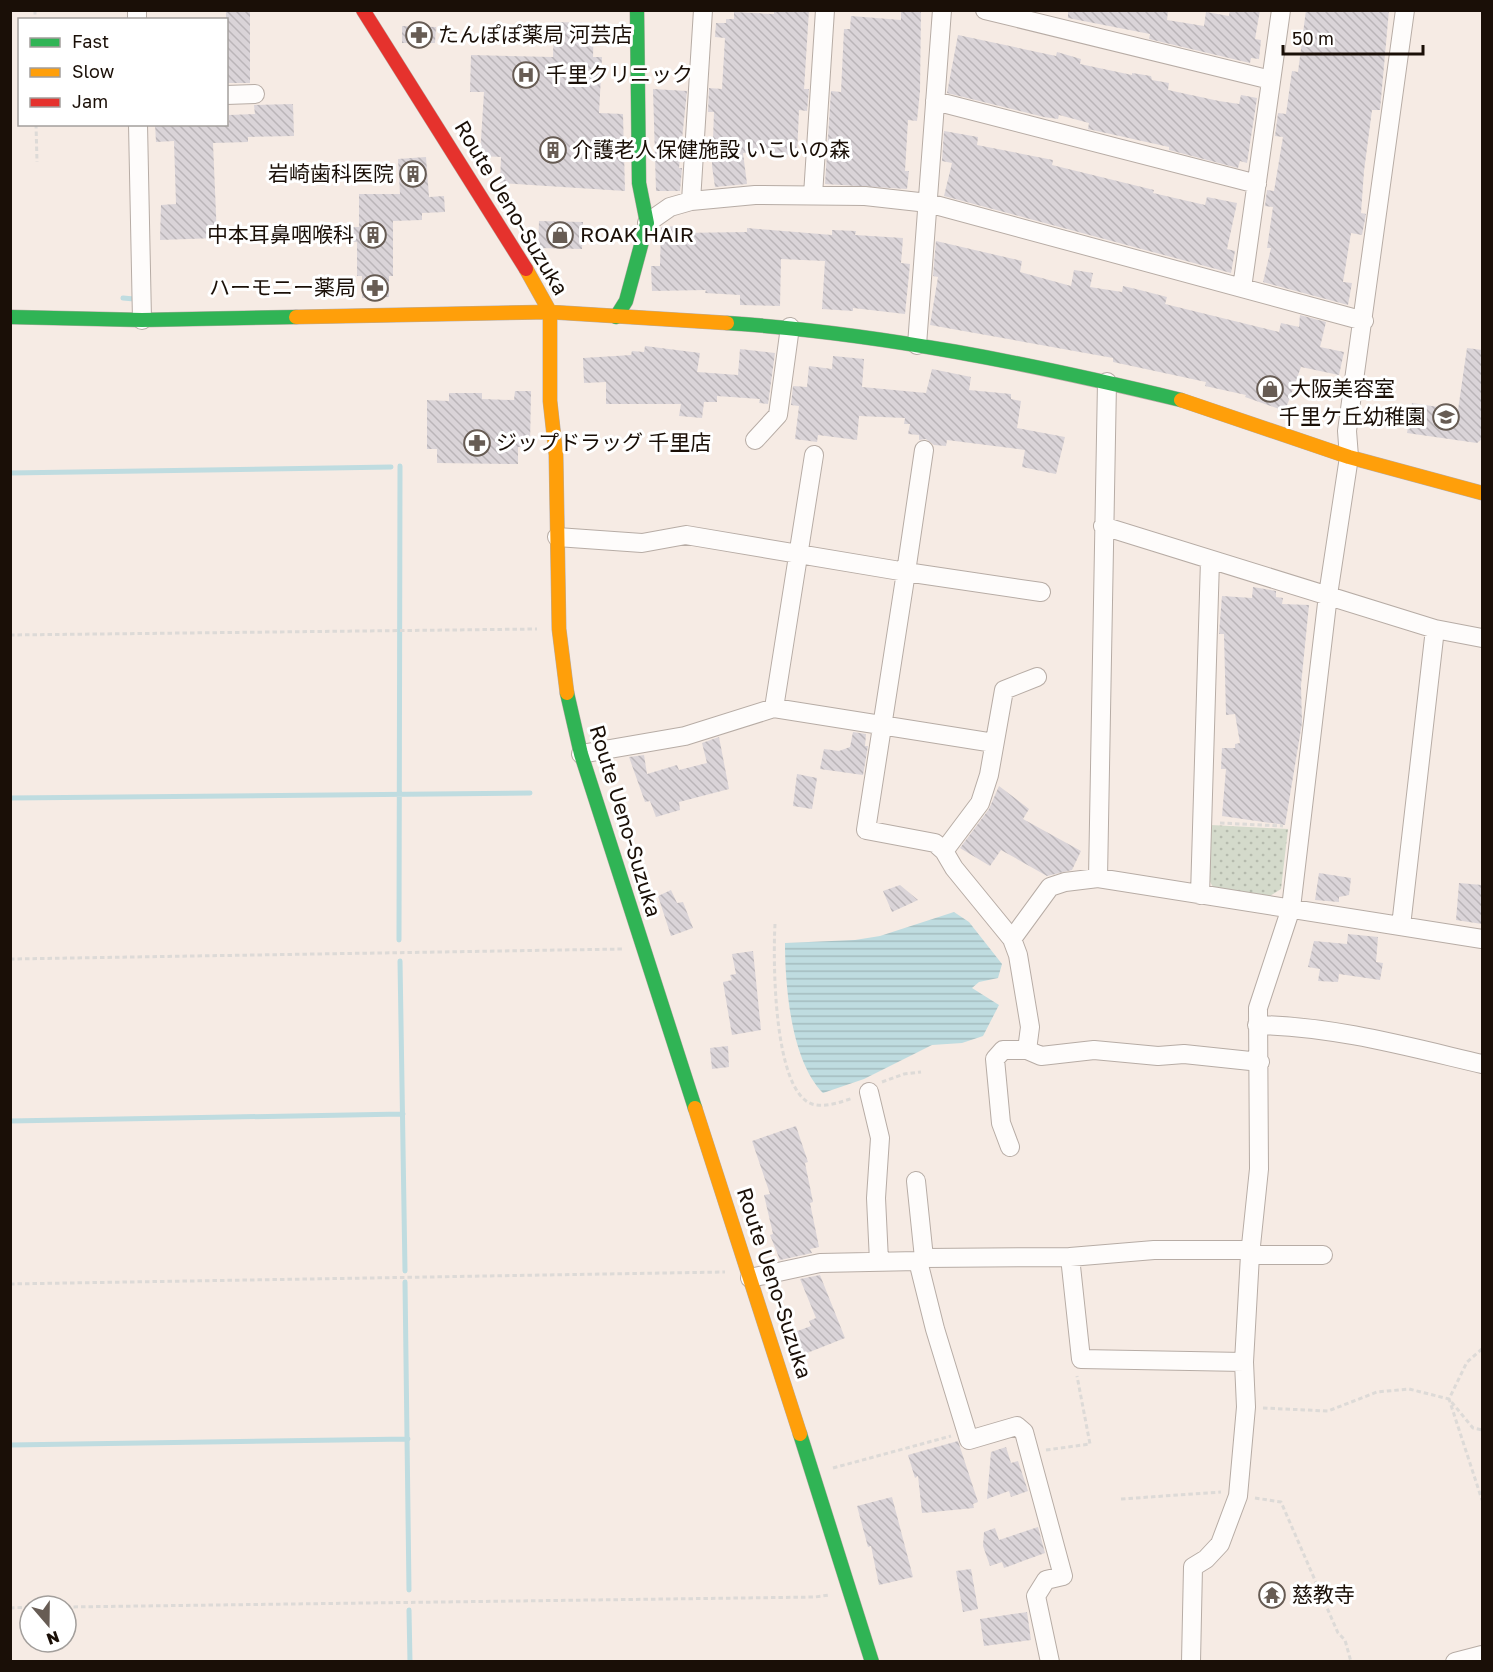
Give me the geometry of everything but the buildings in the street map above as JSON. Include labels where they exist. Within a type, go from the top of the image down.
[{"type":"street","name":"Route Ueno-Suzuka","points":[[363,10],[507,236],[550,312],[550,401],[556,455],[559,629],[565,683],[580,754],[851,1590],[872,1662]]},
{"type":"street","points":[[616,317],[626,300],[647,223],[639,183],[637,10]]},
{"type":"street","points":[[691,201],[703,10]]},
{"type":"street","points":[[813,195],[825,10]]},
{"type":"street","points":[[917,345],[942,10]]},
{"type":"street","points":[[985,10],[1270,80]]},
{"type":"street","points":[[1242,288],[1281,10]]},
{"type":"street","points":[[1191,1662],[1193,1567],[1206,1559],[1220,1544],[1238,1494],[1246,1407],[1244,1362],[1250,1253],[1259,1169],[1258,1008],[1291,908],[1328,595],[1348,457],[1347,431],[1364,321],[1405,10]]},
{"type":"street","points":[[228,95],[255,94]]},
{"type":"street","points":[[935,101],[1257,184]]},
{"type":"street","points":[[138,126],[141,307]]},
{"type":"street","points":[[647,223],[670,207],[691,201],[755,195],[865,196],[928,203],[1364,321]]},
{"type":"street","points":[[10,317],[141,307],[550,312],[790,327],[1016,362],[1107,382],[1189,402],[1348,457],[1482,493]]},
{"type":"street","points":[[755,440],[778,415],[790,327]]},
{"type":"street","points":[[1098,878],[1107,382]]},
{"type":"street","points":[[924,450],[866,830],[935,843],[944,851],[954,868],[1012,939],[1018,955],[1030,1027],[1027,1050]]},
{"type":"street","points":[[774,708],[814,455]]},
{"type":"street","points":[[1103,526],[1435,629],[1482,638]]},
{"type":"street","points":[[557,537],[642,543],[686,535],[1041,592]]},
{"type":"street","points":[[1200,895],[1210,560]]},
{"type":"street","points":[[1401,926],[1435,629]]},
{"type":"street","points":[[944,851],[980,803],[989,775],[1004,690],[1037,677]]},
{"type":"street","points":[[580,754],[685,736],[774,708],[994,743]]},
{"type":"street","points":[[1012,939],[1050,887],[1065,882],[1098,878],[1482,939]]},
{"type":"street","points":[[1257,1025],[1277,1025],[1379,1040],[1482,1064]]},
{"type":"street","points":[[1010,1147],[1001,1123],[995,1059],[1003,1050],[1027,1050],[1041,1056],[1094,1050],[1158,1056],[1184,1054],[1260,1062]]},
{"type":"street","points":[[869,1092],[880,1138],[876,1198],[879,1260]]},
{"type":"street","points":[[916,1181],[921,1259],[935,1329],[969,1440],[1017,1426],[1024,1432],[1063,1576],[1046,1580],[1036,1596],[1050,1662]]},
{"type":"street","points":[[750,1278],[820,1263],[879,1260],[1070,1257],[1154,1250],[1323,1255]]},
{"type":"street","points":[[1070,1257],[1081,1359],[1244,1362]]},
{"type":"street","points":[[1455,1662],[1482,1655]]},
{"type":"path","points":[[36,126],[37,162]]},
{"type":"path","points":[[10,635],[282,630],[404,632],[559,629]]},
{"type":"path","points":[[1202,822],[1299,827]]},
{"type":"path","points":[[775,924],[772,966],[774,997],[782,1046],[795,1086],[802,1098],[812,1104],[821,1105],[850,1100],[869,1092],[882,1082],[904,1074],[921,1072]]},
{"type":"path","points":[[10,959],[604,951],[643,947]]},
{"type":"path","points":[[10,1284],[724,1272],[750,1278]]},
{"type":"path","points":[[1482,1349],[1467,1362],[1449,1399],[1482,1500]]},
{"type":"path","points":[[1029,1452],[1090,1444],[1076,1371],[1081,1359]]},
{"type":"path","points":[[1246,1407],[1328,1411],[1377,1392],[1409,1389],[1449,1399],[1473,1428],[1482,1430]]},
{"type":"path","points":[[828,1469],[966,1431]]},
{"type":"path","points":[[1121,1499],[1171,1494],[1238,1494],[1281,1502],[1338,1633],[1345,1640],[1351,1662]]},
{"type":"path","points":[[78,1607],[815,1597],[851,1590]]},
{"type":"green space","points":[[1211,825],[1288,829],[1281,889],[1270,896],[1214,889],[1208,878]]},
{"type":"water","points":[[954,912],[969,922],[1002,964],[998,978],[979,982],[972,988],[999,1005],[983,1036],[962,1043],[932,1045],[864,1079],[823,1093],[812,1079],[797,1043],[786,980],[785,943],[855,940],[880,936]]},
{"type":"waterway","points":[[123,298],[134,299]]},
{"type":"waterway","points":[[399,940],[400,466]]},
{"type":"waterway","points":[[10,473],[391,467]]},
{"type":"waterway","points":[[10,798],[530,793]]},
{"type":"waterway","points":[[400,961],[405,1271]]},
{"type":"waterway","points":[[10,1121],[403,1114]]},
{"type":"waterway","points":[[405,1282],[409,1590]]},
{"type":"waterway","points":[[10,1445],[408,1439]]},
{"type":"waterway","points":[[409,1610],[410,1662]]},
{"type":"traffic: fast","points":[[616,317],[626,301],[647,223],[639,183],[637,10]]},
{"type":"traffic: fast","points":[[10,317],[142,320],[296,317]]},
{"type":"traffic: fast","points":[[727,323],[899,342],[1012,362],[1181,400]]},
{"type":"traffic: fast","points":[[567,693],[581,754],[695,1108]]},
{"type":"traffic: fast","points":[[800,1434],[872,1662]]},
{"type":"traffic: slow","points":[[526,269],[550,312],[550,401],[556,455],[559,629],[567,693]]},
{"type":"traffic: slow","points":[[296,317],[550,312],[727,323]]},
{"type":"traffic: slow","points":[[1181,400],[1349,457],[1482,493]]},
{"type":"traffic: slow","points":[[695,1108],[800,1434]]},
{"type":"traffic: jam","points":[[363,10],[526,269]]},
{"type":"place","name":"たんぽぽ薬局 河芸店","points":[[419,35]]},
{"type":"place","name":"千里クリニック","points":[[526,75]]},
{"type":"place","name":"介護老人保健施設 いこいの森","points":[[553,150]]},
{"type":"place","name":"岩崎歯科医院","points":[[413,174]]},
{"type":"place","name":"中本耳鼻咽喉科","points":[[373,235]]},
{"type":"place","name":"ROAK HAIR","points":[[560,235]]},
{"type":"place","name":"ハーモニー薬局","points":[[375,288]]},
{"type":"place","name":"大阪美容室","points":[[1270,389]]},
{"type":"place","name":"千里ケ丘幼稚園","points":[[1446,417]]},
{"type":"place","name":"ジップドラッグ 千里店","points":[[477,443]]},
{"type":"place","name":"慈教寺","points":[[1272,1595]]}]
